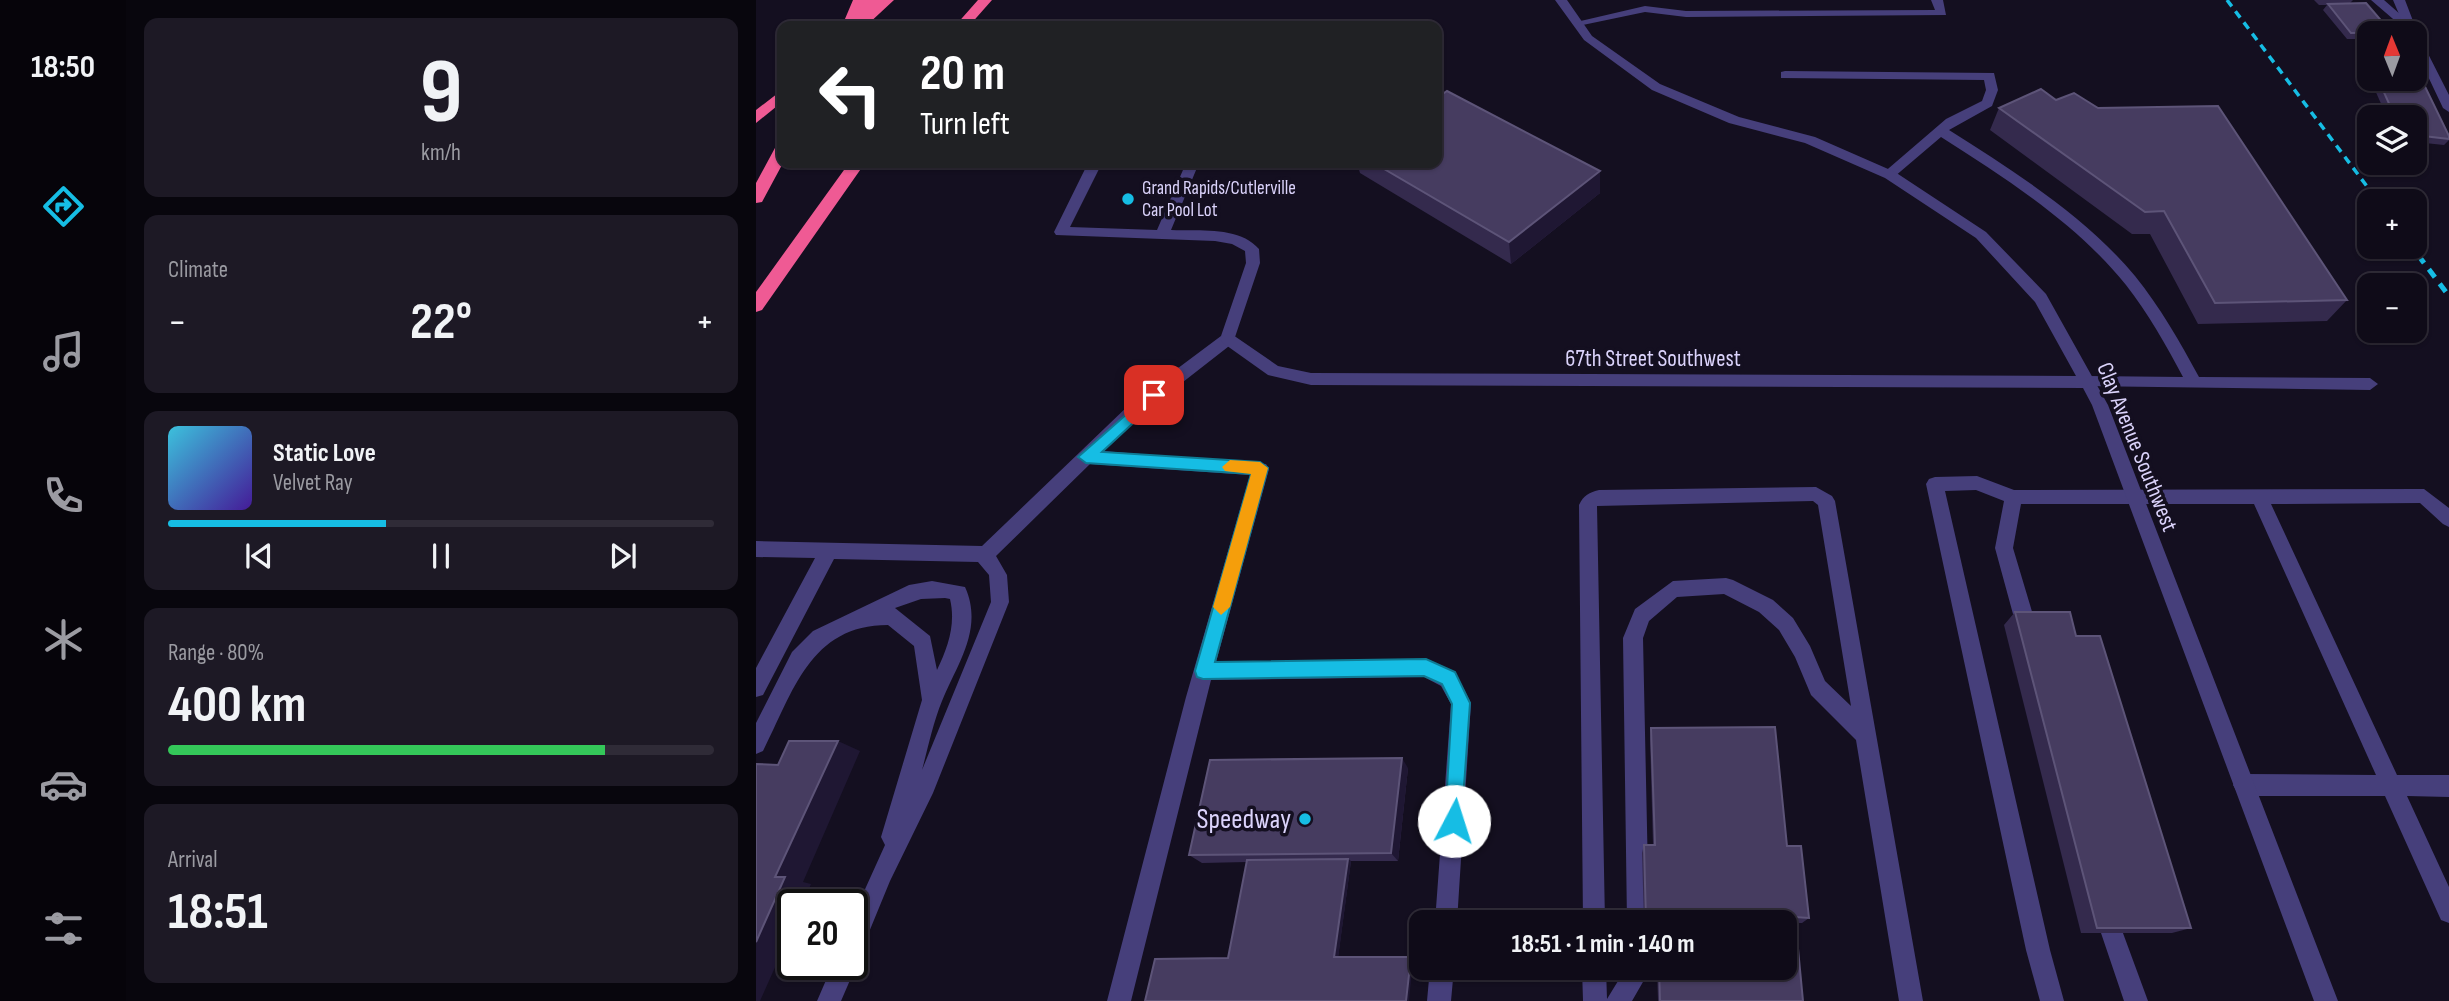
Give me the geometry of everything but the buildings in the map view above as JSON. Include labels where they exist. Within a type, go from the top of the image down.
[{"type":"highway","points":[[855,21],[860,0]]},
{"type":"highway","points":[[859,21],[878,0]]},
{"type":"highway","points":[[860,21],[887,0]]},
{"type":"highway","points":[[966,21],[985,0]]},
{"type":"highway","points":[[756,118],[777,99]]},
{"type":"highway","points":[[756,198],[777,159]]},
{"type":"highway","points":[[756,305],[853,168]]},
{"type":"street","name":"Clay Avenue Southwest","points":[[1561,0],[1588,38],[1656,87],[1734,120],[1810,140],[1888,174],[1989,244],[2041,299],[2089,382],[2326,1001]]},
{"type":"street","points":[[1578,23],[1656,8],[1686,13],[1942,13],[1937,0]]},
{"type":"street","points":[[2377,0],[2400,21]]},
{"type":"street","points":[[2399,0],[2408,21]]},
{"type":"street","points":[[2427,62],[2449,108]]},
{"type":"street","points":[[1785,75],[1990,76],[1992,90],[1988,103],[1941,131],[1888,174]]},
{"type":"street","points":[[1941,131],[2049,204],[2105,253],[2137,291],[2167,335],[2194,383]]},
{"type":"street","points":[[984,556],[1136,409],[1228,339],[1253,262],[1252,249],[1236,240],[1215,236],[1061,232],[1093,168]]},
{"type":"street","points":[[1164,233],[1191,168]]},
{"type":"street","name":"67th Street Southwest","points":[[1228,339],[1275,371],[1311,379],[2370,384]]},
{"type":"street","points":[[1086,457],[1260,468],[1203,671],[1119,1001]]},
{"type":"street","points":[[2052,1001],[2038,950],[1935,484],[1977,483],[2014,497],[2424,496],[2449,519]]},
{"type":"street","points":[[1594,910],[1588,505],[1592,499],[1823,496],[1826,500],[1911,1001]]},
{"type":"street","points":[[2259,496],[2449,912]]},
{"type":"street","points":[[2014,497],[2004,548],[2026,625]]},
{"type":"street","points":[[756,549],[984,556],[995,565],[1002,581],[1000,602],[926,786],[868,908]]},
{"type":"street","points":[[756,688],[829,550]]},
{"type":"street","points":[[1638,910],[1633,638],[1642,615],[1673,589],[1726,586],[1766,606],[1786,624],[1818,688],[1865,734]]},
{"type":"street","points":[[756,744],[799,658],[820,637],[910,591],[940,587],[958,593],[965,612],[960,644],[932,700],[882,874]]},
{"type":"street","points":[[861,616],[892,616],[923,642],[932,700]]},
{"type":"street","points":[[1203,671],[1426,668],[1448,678],[1461,703],[1461,744],[1447,910]]},
{"type":"street","points":[[2244,785],[2449,786]]},
{"type":"street","points":[[2112,933],[2136,1001]]},
{"type":"street","points":[[829,1001],[838,980]]},
{"type":"street","points":[[1439,1001],[1441,980]]},
{"type":"street","points":[[1594,980],[1595,1001]]},
{"type":"street","points":[[1618,1001],[1631,980]]},
{"type":"railway","points":[[2227,0],[2369,189]]},
{"type":"railway","points":[[2421,259],[2449,296]]},
{"type":"slow traffic","points":[[1221,607],[1260,468],[1230,467]]},
{"type":"place","name":"Grand Rapids/Cutlerville Car Pool Lot","points":[[1128,199]]},
{"type":"place","name":"Speedway","points":[[1305,819]]},
{"type":"route","points":[[1154,395],[1086,457],[1260,468],[1203,671],[1426,668],[1448,678],[1461,703],[1461,744],[1454,821]]}]
